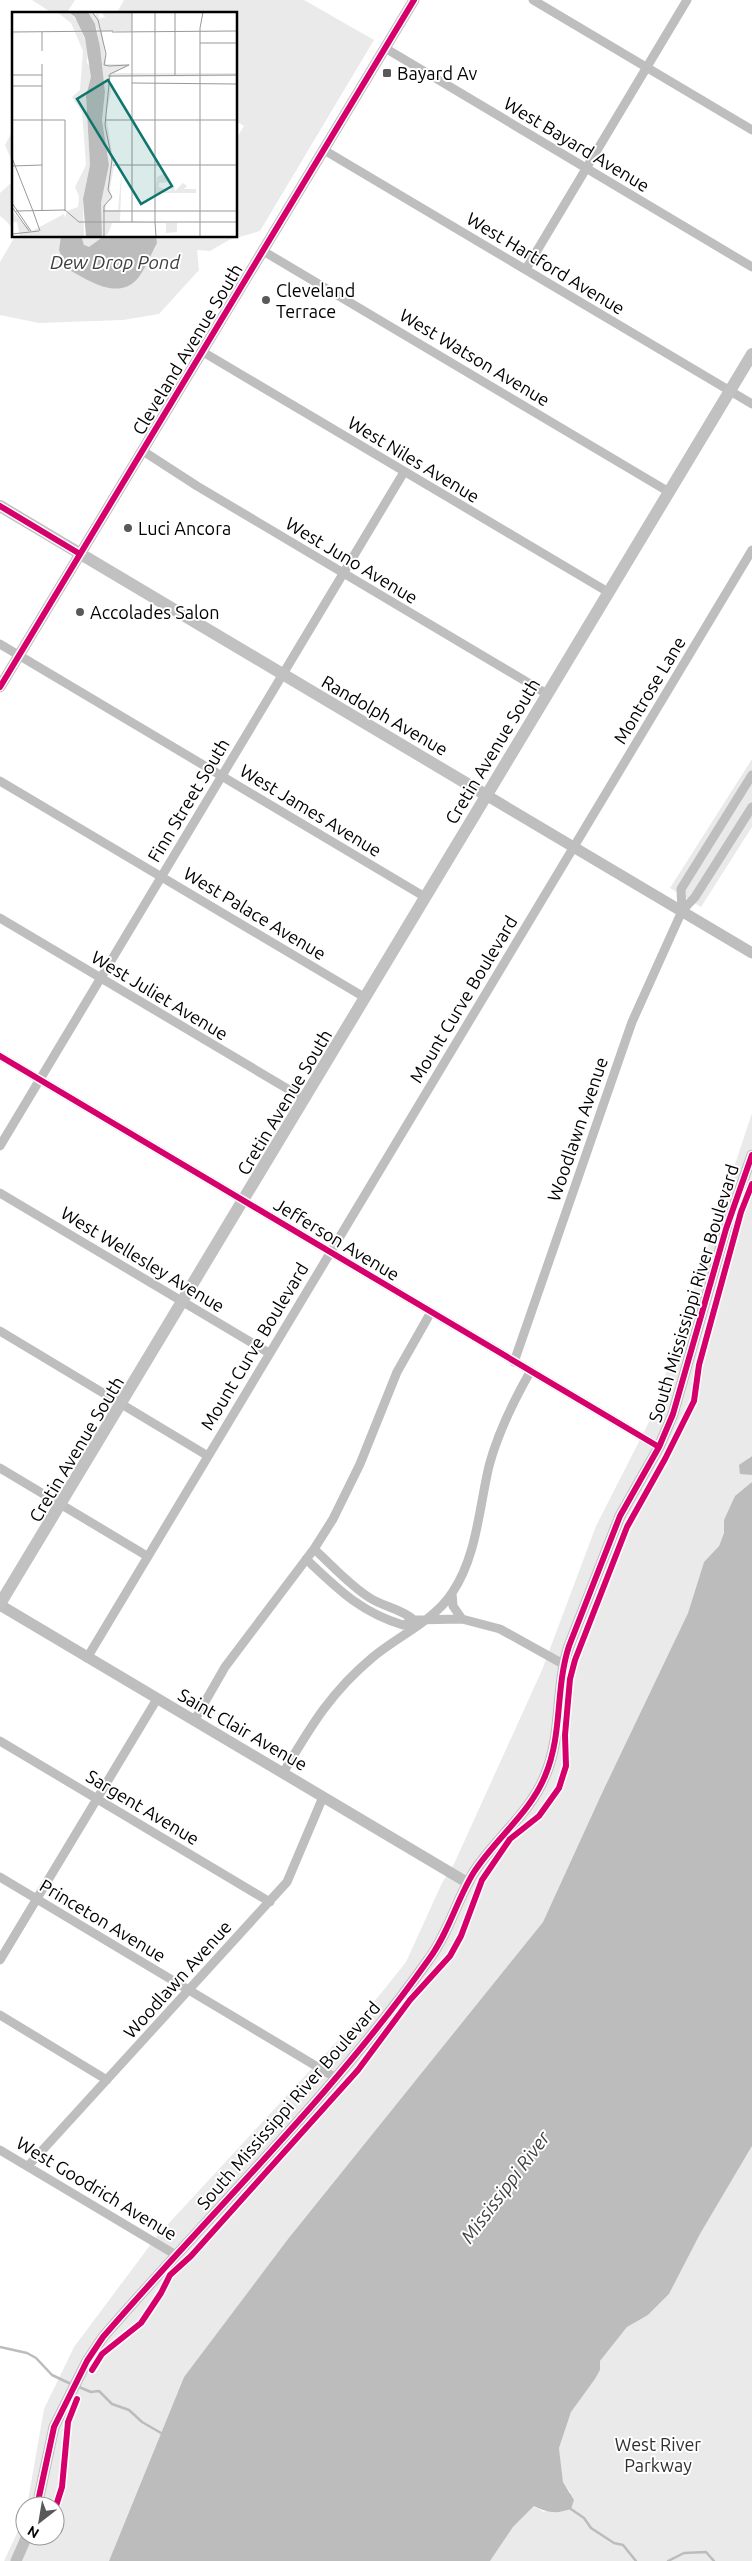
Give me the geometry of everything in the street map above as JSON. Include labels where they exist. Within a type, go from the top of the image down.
[{"type":"main road","name":"Cretin Avenue South","points":[[0,1605],[752,354]]},
{"type":"main road","name":"Randolph Avenue","points":[[0,506],[486,794]]},
{"type":"street","name":"Cleveland Avenue South","points":[[0,687],[413,0]]},
{"type":"street","points":[[532,0],[752,130]]},
{"type":"street","points":[[526,269],[687,0]]},
{"type":"street","name":"West Bayard Avenue","points":[[385,48],[752,267]]},
{"type":"street","name":"West Hartford Avenue","points":[[324,150],[752,404]]},
{"type":"street","name":"West Watson Avenue","points":[[263,251],[669,492]]},
{"type":"street","name":"West Niles Avenue","points":[[203,352],[608,592]]},
{"type":"street","name":"West Juno Avenue","points":[[143,451],[343,574],[547,694]]},
{"type":"street","name":"Finn Street South","points":[[0,1146],[404,472]]},
{"type":"street","name":"Montrose Lane","points":[[574,847],[752,550]]},
{"type":"street","name":"West James Avenue","points":[[0,644],[424,897]]},
{"type":"street","points":[[682,911],[681,890],[752,776]]},
{"type":"street","name":"West Palace Avenue","points":[[0,780],[364,997]]},
{"type":"street","name":"Randolph Avenue","points":[[486,794],[752,953]]},
{"type":"street","points":[[682,911],[696,898],[752,807]]},
{"type":"street","name":"Mount Curve Boulevard","points":[[87,1658],[329,1252],[574,847]]},
{"type":"street","name":"Woodlawn Avenue","points":[[514,1362],[632,1022],[682,911]]},
{"type":"street","name":"West Juliet Avenue","points":[[0,918],[100,979],[304,1098]]},
{"type":"street","name":"Jefferson Avenue","points":[[0,1056],[659,1448]]},
{"type":"street","name":"South Mississippi River Boulevard","points":[[39,2496],[54,2427],[87,2361],[103,2337],[336,2078],[429,1960],[447,1930],[468,1884],[489,1851],[517,1820],[539,1788],[554,1748],[563,1664],[620,1516],[659,1448],[674,1414],[726,1229],[752,1155]]},
{"type":"street","name":"West Wellesley Avenue","points":[[0,1193],[269,1353]]},
{"type":"street","points":[[194,1721],[242,1643],[314,1549],[347,1492],[397,1372],[430,1312]]},
{"type":"street","points":[[0,1331],[208,1456]]},
{"type":"street","points":[[283,1773],[313,1722],[341,1686],[400,1636],[426,1621],[452,1593],[473,1546],[489,1467],[499,1436],[508,1412],[530,1372]]},
{"type":"street","points":[[0,1468],[147,1556]]},
{"type":"street","points":[[314,1549],[367,1596],[386,1606],[406,1612],[414,1620]]},
{"type":"street","points":[[306,1559],[348,1598],[373,1615],[403,1626],[414,1620],[462,1619],[500,1629],[563,1664]]},
{"type":"street","points":[[452,1593],[453,1606],[462,1619]]},
{"type":"street","name":"Saint Clair Avenue","points":[[0,1605],[468,1884]]},
{"type":"street","points":[[0,1960],[157,1699]]},
{"type":"street","name":"Sargent Avenue","points":[[0,1741],[270,1902]]},
{"type":"street","name":"Woodlawn Avenue","points":[[28,2166],[287,1882],[322,1796]]},
{"type":"street","name":"Princeton Avenue","points":[[0,1877],[336,2078]]},
{"type":"street","points":[[0,2015],[107,2080]]},
{"type":"street","name":"West Goodrich Avenue","points":[[0,2150],[176,2255]]},
{"type":"street","points":[[16,2561],[23,2546]]},
{"type":"green space","points":[[32,0],[75,0],[67,12],[51,12]]},
{"type":"green space","points":[[124,0],[304,0],[374,40],[260,231],[238,237],[238,136],[244,126],[238,122],[238,12],[117,12]]},
{"type":"green space","points":[[12,132],[12,161],[5,145]]},
{"type":"green space","points":[[12,182],[12,229],[0,216],[0,193]]},
{"type":"green space","points":[[14,238],[236,238],[210,251],[197,250],[199,270],[159,314],[123,320],[39,323],[0,315],[0,262]]},
{"type":"green space","points":[[752,759],[752,827],[701,907],[670,888]]},
{"type":"green space","points":[[752,1113],[752,1456],[748,1458],[752,1482],[724,1520],[724,1533],[719,1546],[704,1562],[688,1613],[543,1922],[288,2239],[184,2377],[109,2561],[4,2561],[15,2537],[15,2546],[65,2546],[65,2496],[29,2496],[44,2409],[74,2347],[157,2236],[378,1997],[406,1962],[442,1883],[454,1864],[542,1670],[596,1526],[651,1418]]},
{"type":"green space","name":"West River Parkway","points":[[752,2146],[752,2561],[490,2561],[513,2527],[534,2506],[544,2512],[571,2493],[563,2482],[559,2448],[571,2412],[595,2379],[600,2370],[600,2361],[627,2327],[648,2315],[669,2294],[700,2234]]},
{"type":"water","name":"Dew Drop Pond","points":[[61,238],[82,238],[84,245],[89,247],[101,238],[156,238],[157,243],[138,278],[130,285],[121,288],[102,286],[66,268],[59,250]]},
{"type":"water","points":[[752,1456],[752,1475],[740,1474],[739,1465]]},
{"type":"water","name":"Mississippi River","points":[[752,1482],[752,2146],[700,2234],[669,2294],[648,2315],[627,2327],[600,2361],[600,2370],[595,2379],[571,2412],[559,2448],[563,2482],[574,2500],[571,2509],[552,2512],[534,2506],[513,2527],[490,2561],[109,2561],[184,2377],[288,2239],[543,1922],[688,1613],[704,1562],[719,1546],[724,1533],[724,1520],[735,1496]]},
{"type":"waterway","points":[[0,2347],[27,2353],[36,2358],[52,2375],[71,2384]]},
{"type":"waterway","points":[[79,2387],[91,2392],[99,2391],[112,2404],[129,2410],[142,2422],[161,2433]]},
{"type":"waterway","points":[[568,2507],[584,2518],[591,2528],[614,2543],[623,2545],[636,2561]]},
{"type":"waterway","points":[[668,2561],[684,2553],[706,2552],[714,2561]]},
{"type":"cycle path","points":[[0,687],[414,0]]},
{"type":"cycle path","points":[[0,506],[80,554]]},
{"type":"cycle path","points":[[0,1056],[659,1447]]},
{"type":"cycle path","points":[[39,2496],[54,2427],[87,2361],[103,2337],[271,2152],[353,2058],[392,2009],[436,1949],[474,1872],[522,1814],[539,1789],[551,1760],[557,1728],[562,1679],[569,1646],[620,1516],[659,1447],[673,1414],[726,1229],[752,1155]]},
{"type":"cycle path","points":[[92,2370],[102,2354],[141,2323],[161,2293],[170,2275],[191,2256],[358,2070],[410,2000],[450,1956],[461,1936],[482,1880],[510,1839],[539,1816],[559,1788],[566,1766],[565,1735],[570,1679],[575,1660],[627,1527],[665,1459],[694,1401],[699,1365],[741,1212],[752,1184]]},
{"type":"cycle path","points":[[59,2496],[62,2487],[68,2422],[77,2399]]},
{"type":"place","name":"Bayard Av","points":[[387,73]]},
{"type":"place","name":"Cleveland Terrace","points":[[266,300]]},
{"type":"place","name":"Luci Ancora","points":[[128,528]]},
{"type":"place","name":"Accolades Salon","points":[[80,612]]}]
